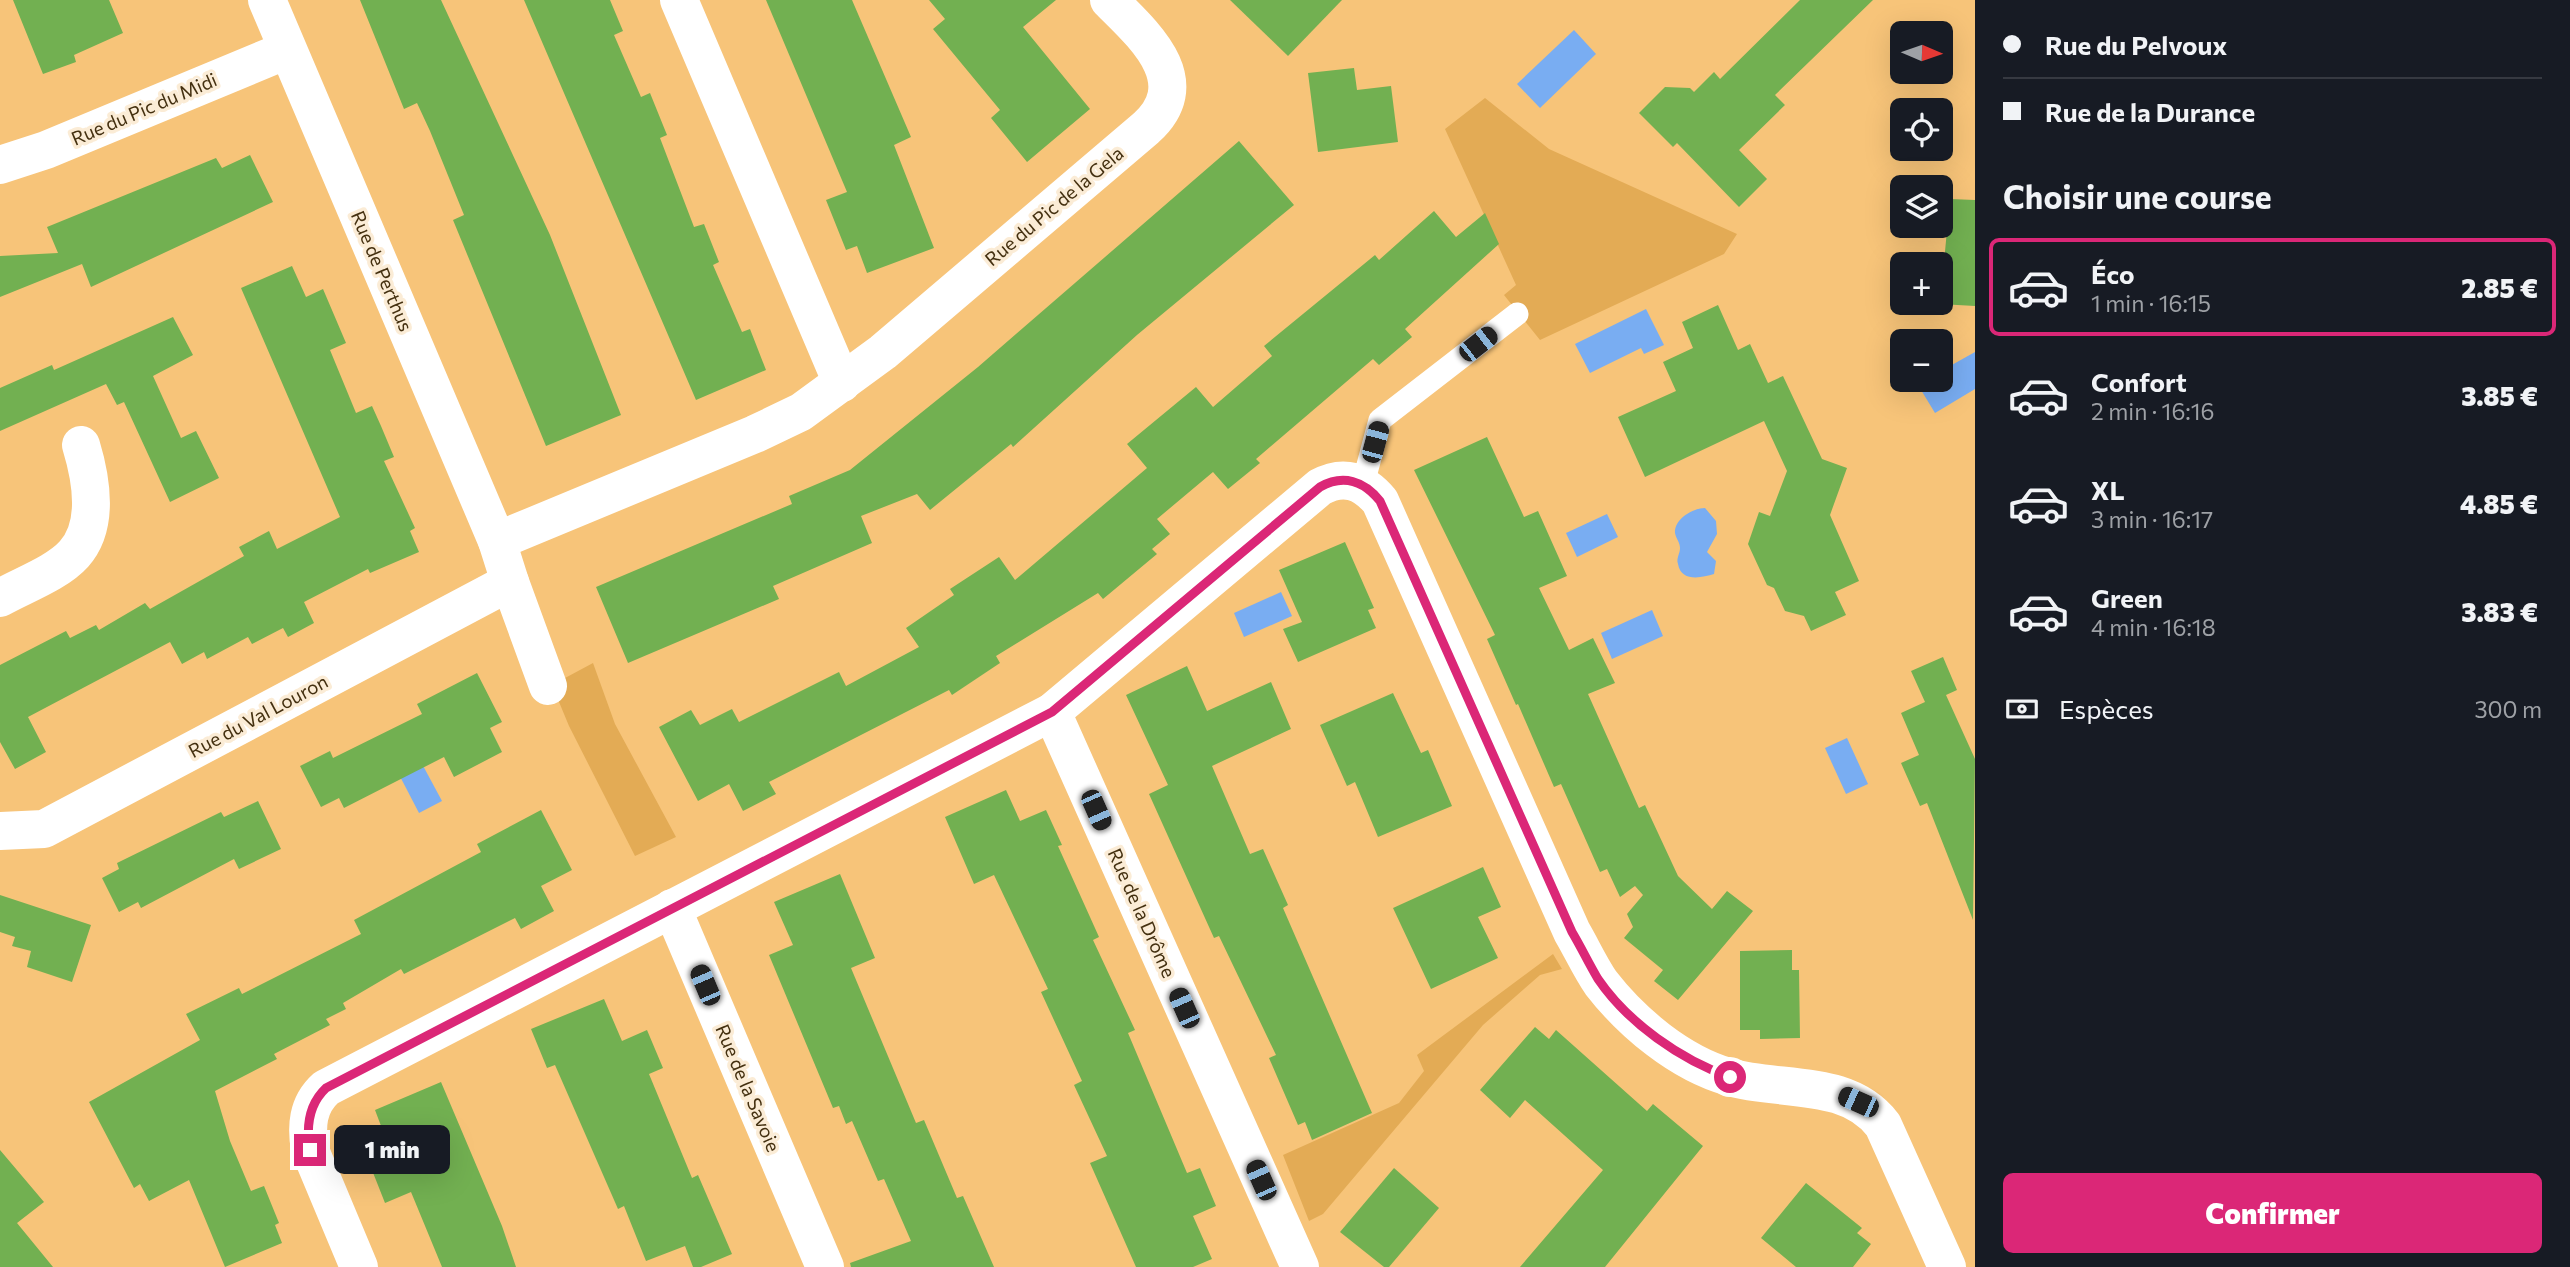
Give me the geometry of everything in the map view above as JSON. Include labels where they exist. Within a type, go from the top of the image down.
[{"type":"street","name":"Rue de Perthus","points":[[267,0],[497,541]]},
{"type":"street","points":[[679,0],[842,383]]},
{"type":"street","name":"Rue du Pic de la Gela","points":[[497,541],[755,434],[801,412],[883,352],[1155,119],[1166,95],[1160,58],[1154,46],[1109,0]]},
{"type":"street","name":"Rue du Pic du Midi","points":[[0,165],[46,150],[287,50]]},
{"type":"street","points":[[0,598],[63,563],[79,546],[88,528],[91,498],[81,445]]},
{"type":"street","points":[[359,1267],[310,1150],[307,1132],[310,1112],[319,1094],[1052,712],[1320,487],[1341,480],[1363,484],[1380,501],[1572,932],[1599,980],[1629,1013],[1673,1049],[1710,1070],[1768,1084],[1832,1092],[1868,1107],[1883,1125],[1947,1267]]},
{"type":"street","points":[[497,541],[548,685]]},
{"type":"street","name":"Rue du Val Louron","points":[[0,831],[44,829],[510,582]]},
{"type":"street","name":"Rue de la Drôme","points":[[1052,712],[1300,1267]]},
{"type":"street","name":"Rue de la Savoie","points":[[672,908],[825,1267]]},
{"type":"lane","points":[[1363,484],[1380,420],[1517,314]]},
{"type":"shaded area","points":[[1485,98],[1549,149],[1737,234],[1724,254],[1540,340],[1504,295],[1516,285],[1445,129]]},
{"type":"shaded area","points":[[593,663],[615,724],[676,837],[635,856],[569,726],[552,685]]},
{"type":"shaded area","points":[[1553,954],[1562,969],[1540,975],[1483,1025],[1323,1214],[1309,1221],[1283,1155],[1399,1103],[1424,1071],[1417,1055]]},
{"type":"water","points":[[1574,30],[1596,54],[1540,108],[1517,84]]},
{"type":"water","points":[[1646,309],[1664,345],[1644,354],[1641,348],[1590,373],[1575,344]]},
{"type":"water","points":[[1975,352],[1975,389],[1935,413],[1922,392],[1953,392],[1953,364]]},
{"type":"water","points":[[1705,508],[1716,521],[1717,534],[1707,552],[1716,561],[1714,574],[1703,577],[1687,576],[1680,570],[1677,560],[1680,546],[1676,528],[1685,515]]},
{"type":"water","points":[[1607,514],[1618,537],[1577,557],[1566,533]]},
{"type":"water","points":[[1281,592],[1292,616],[1244,637],[1234,613]]},
{"type":"water","points":[[1652,610],[1663,636],[1612,659],[1601,633]]},
{"type":"water","points":[[1847,738],[1868,784],[1846,794],[1825,748]]},
{"type":"water","points":[[414,749],[442,801],[419,813],[392,761]]},
{"type":"building","points":[[13,0],[109,0],[123,33],[74,55],[76,62],[43,74]]},
{"type":"building","points":[[360,0],[441,0],[550,235],[621,415],[546,446],[453,220],[464,215],[430,131],[417,103],[404,109]]},
{"type":"building","points":[[524,0],[610,0],[623,31],[614,35],[641,97],[650,93],[667,135],[660,138],[694,227],[704,224],[719,262],[713,265],[742,332],[750,329],[766,370],[696,400]]},
{"type":"building","points":[[766,0],[852,0],[911,137],[894,145],[934,248],[867,273],[857,246],[846,250],[826,200],[847,192]]},
{"type":"building","points":[[929,0],[1056,0],[1023,27],[1090,109],[1027,162],[991,118],[1000,110],[933,29],[945,19]]},
{"type":"building","points":[[1230,0],[1342,0],[1288,56]]},
{"type":"building","points":[[1800,0],[1873,0],[1775,95],[1785,105],[1739,150],[1767,179],[1739,207],[1677,143],[1673,147],[1639,113],[1665,87],[1690,88],[1694,92],[1714,72],[1720,79]]},
{"type":"building","points":[[1354,68],[1357,90],[1391,86],[1398,142],[1318,152],[1308,73]]},
{"type":"building","points":[[1239,141],[1294,205],[1137,335],[1013,447],[1011,444],[930,510],[917,494],[861,516],[872,543],[773,586],[779,599],[628,663],[596,587],[792,504],[789,496],[850,470],[978,367]]},
{"type":"building","points":[[250,155],[273,202],[91,287],[82,264],[0,297],[0,256],[58,253],[47,227],[216,158],[222,168]]},
{"type":"building","points":[[1953,199],[1975,200],[1975,306],[1953,305],[1953,252],[1945,252],[1946,238],[1953,238]]},
{"type":"building","points":[[1434,211],[1456,237],[1485,213],[1499,244],[1405,329],[1412,337],[1379,365],[1373,359],[1256,459],[1260,463],[1228,489],[1213,472],[1157,519],[1170,534],[1152,549],[1157,554],[1103,599],[1098,593],[996,656],[1000,663],[952,695],[949,690],[769,782],[776,794],[743,811],[729,784],[698,801],[659,727],[691,710],[700,725],[732,709],[739,722],[839,672],[846,686],[919,647],[906,628],[954,595],[950,589],[999,557],[1015,580],[1147,468],[1127,444],[1196,387],[1213,407],[1272,356],[1264,346],[1375,255],[1379,260]]},
{"type":"building","points":[[292,266],[306,297],[323,289],[346,343],[330,350],[356,413],[372,406],[381,426],[394,457],[384,461],[415,528],[410,531],[419,552],[370,573],[368,569],[304,602],[314,623],[288,637],[283,628],[252,644],[248,637],[207,659],[204,652],[182,664],[170,642],[28,717],[46,752],[15,769],[0,742],[0,665],[66,631],[70,638],[96,625],[99,630],[145,603],[150,609],[244,556],[239,547],[269,531],[277,549],[340,517],[241,288]]},
{"type":"building","points":[[1718,305],[1738,350],[1750,344],[1768,383],[1783,376],[1822,459],[1847,468],[1830,515],[1859,581],[1835,592],[1846,615],[1811,631],[1804,616],[1785,611],[1774,588],[1767,585],[1748,544],[1759,512],[1770,516],[1787,471],[1764,421],[1645,477],[1618,417],[1676,391],[1663,362],[1693,348],[1682,322]]},
{"type":"building","points":[[173,317],[193,355],[153,376],[181,438],[196,431],[219,478],[170,502],[124,402],[117,405],[106,384],[0,431],[0,388],[52,365],[54,370]]},
{"type":"building","points":[[1487,437],[1524,517],[1538,511],[1567,576],[1539,588],[1569,650],[1593,638],[1615,683],[1588,694],[1639,808],[1645,805],[1678,876],[1712,909],[1727,891],[1753,911],[1678,1000],[1654,981],[1663,970],[1624,938],[1633,927],[1627,914],[1643,895],[1635,886],[1620,897],[1607,869],[1600,872],[1561,784],[1554,787],[1487,639],[1495,635],[1414,470]]},
{"type":"building","points":[[1345,542],[1374,608],[1368,610],[1376,628],[1298,662],[1283,629],[1302,622],[1279,570]]},
{"type":"building","points":[[1943,657],[1957,690],[1946,695],[1975,759],[1973,920],[1927,803],[1920,806],[1901,763],[1919,755],[1901,713],[1925,702],[1911,671]]},
{"type":"building","points":[[1187,666],[1207,711],[1271,682],[1291,729],[1212,766],[1250,854],[1263,849],[1288,905],[1283,908],[1372,1113],[1312,1140],[1305,1122],[1298,1125],[1269,1058],[1276,1055],[1219,936],[1214,938],[1149,794],[1168,785],[1126,695]]},
{"type":"building","points":[[477,673],[502,722],[490,728],[502,752],[454,777],[444,757],[344,808],[339,798],[321,807],[300,766],[330,751],[333,758],[422,714],[417,704]]},
{"type":"building","points":[[1393,693],[1421,753],[1428,750],[1452,806],[1378,837],[1355,782],[1347,786],[1320,725]]},
{"type":"building","points":[[1006,790],[1020,821],[1046,810],[1062,845],[1058,846],[1099,937],[1093,940],[1135,1030],[1128,1033],[1187,1173],[1200,1168],[1216,1206],[1193,1216],[1212,1259],[1193,1267],[1136,1267],[1090,1163],[1107,1156],[1074,1085],[1082,1081],[1041,992],[1048,989],[994,875],[974,884],[945,817]]},
{"type":"building","points":[[258,801],[281,849],[239,869],[234,859],[141,908],[138,902],[119,912],[102,878],[119,869],[117,863],[221,812],[224,817]]},
{"type":"building","points":[[541,810],[572,870],[541,886],[554,911],[521,929],[515,918],[404,974],[401,969],[343,1003],[346,1009],[326,1019],[330,1025],[274,1054],[277,1059],[215,1091],[230,1141],[251,1191],[264,1186],[279,1223],[275,1225],[282,1243],[225,1267],[189,1180],[149,1201],[140,1184],[134,1188],[89,1102],[200,1040],[186,1014],[239,988],[242,994],[361,934],[354,920],[481,852],[477,844]]},
{"type":"building","points":[[1483,867],[1501,907],[1478,917],[1498,958],[1431,989],[1393,908]]},
{"type":"building","points":[[840,874],[875,958],[851,968],[916,1123],[924,1120],[957,1198],[963,1196],[994,1267],[851,1267],[850,1263],[911,1241],[884,1179],[878,1181],[852,1121],[846,1124],[839,1106],[833,1108],[769,955],[793,945],[774,902]]},
{"type":"building","points":[[0,895],[91,925],[72,982],[27,967],[31,951],[12,946],[15,937],[0,932]]},
{"type":"building","points":[[1792,950],[1792,970],[1799,970],[1800,1038],[1760,1039],[1760,1030],[1740,1030],[1740,951]]},
{"type":"building","points":[[604,999],[622,1041],[647,1030],[663,1068],[649,1074],[692,1178],[698,1175],[732,1254],[701,1267],[693,1267],[685,1246],[646,1261],[624,1206],[618,1209],[555,1065],[547,1068],[531,1029]]},
{"type":"building","points":[[1535,1027],[1549,1039],[1556,1030],[1647,1111],[1653,1104],[1703,1146],[1605,1267],[1520,1267],[1603,1170],[1525,1100],[1510,1118],[1480,1090]]},
{"type":"building","points":[[441,1082],[502,1226],[516,1267],[442,1267],[411,1192],[385,1203],[370,1165],[392,1155],[375,1110]]},
{"type":"building","points":[[0,1150],[44,1202],[17,1223],[53,1267],[0,1267]]},
{"type":"building","points":[[1394,1168],[1439,1208],[1389,1267],[1384,1267],[1340,1232]]},
{"type":"building","points":[[1806,1183],[1862,1228],[1857,1233],[1871,1244],[1853,1267],[1796,1267],[1761,1238]]},
{"type":"route","points":[[310,1150],[307,1132],[310,1112],[319,1094],[326,1088],[1052,712],[1320,487],[1341,480],[1363,484],[1380,501],[1572,932],[1599,980],[1629,1013],[1673,1049],[1710,1070],[1730,1077]]}]
